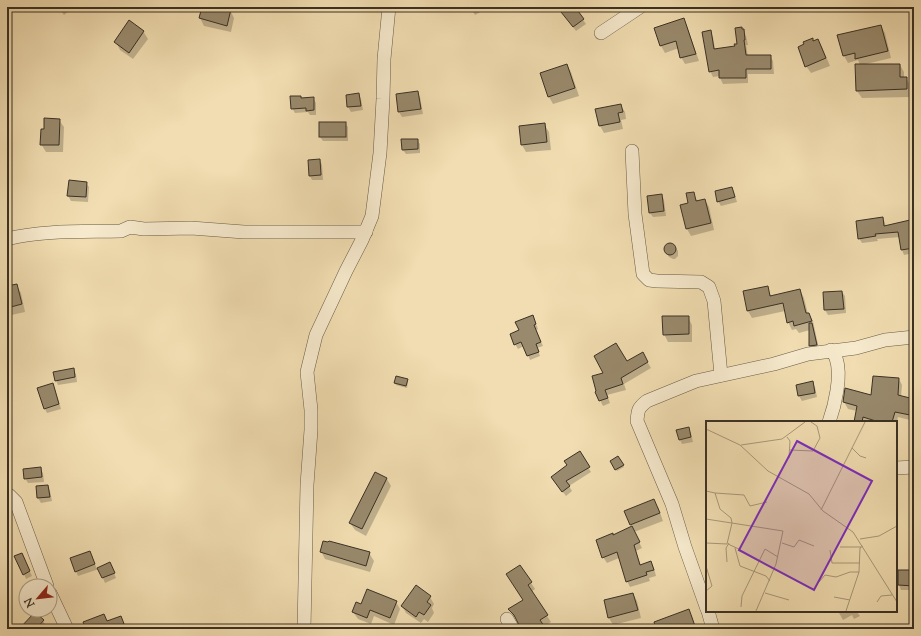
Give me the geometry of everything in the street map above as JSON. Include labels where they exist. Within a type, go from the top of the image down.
[{"type":"street","points":[[304,629],[307,485],[311,430],[311,410],[307,372],[316,335],[331,301],[366,232],[372,216],[380,153],[384,59],[389,7]]},
{"type":"street","points":[[601,33],[640,7]]},
{"type":"street","points":[[632,152],[635,214],[643,274],[648,280],[701,282],[709,288],[714,301],[721,375]]},
{"type":"street","points":[[7,239],[19,236],[50,233],[121,231],[130,227],[191,228],[244,232],[366,232]]},
{"type":"street","points":[[706,607],[672,504],[636,422],[638,411],[642,405],[647,401],[696,381],[774,364],[808,354],[856,348],[885,340],[914,337]]},
{"type":"street","points":[[828,421],[835,398],[839,371],[836,357],[831,350]]},
{"type":"street","points":[[897,468],[914,467]]},
{"type":"street","points":[[7,495],[9,495],[16,502],[44,578]]},
{"type":"street","points":[[58,610],[67,629]]},
{"type":"street","points":[[708,612],[713,629]]},
{"type":"building","points":[[202,7],[222,7],[231,9],[227,26],[199,18]]},
{"type":"building","points":[[567,7],[575,7],[584,19],[573,27],[561,12]]},
{"type":"building","points":[[684,18],[696,54],[680,58],[676,41],[660,46],[654,28]]},
{"type":"building","points":[[129,20],[144,31],[129,53],[114,42]]},
{"type":"building","points":[[881,25],[888,51],[855,59],[855,53],[843,56],[837,35]]},
{"type":"building","points":[[742,27],[742,29],[744,29],[746,55],[771,55],[771,69],[746,69],[746,78],[719,78],[719,70],[709,72],[702,32],[711,30],[714,49],[735,46],[734,44],[737,44],[735,28]]},
{"type":"building","points":[[813,38],[813,41],[818,39],[826,58],[805,67],[798,47],[804,44],[803,42]]},
{"type":"building","points":[[567,64],[575,88],[548,97],[540,73]]},
{"type":"building","points":[[855,64],[900,64],[900,77],[907,77],[907,89],[856,91]]},
{"type":"building","points":[[418,91],[421,109],[398,112],[396,94]]},
{"type":"building","points":[[359,93],[361,106],[347,107],[346,95]]},
{"type":"building","points":[[290,96],[301,96],[301,98],[314,97],[314,110],[306,111],[306,108],[291,109]]},
{"type":"building","points":[[621,104],[623,112],[618,113],[620,122],[599,126],[595,109]]},
{"type":"building","points":[[44,118],[60,119],[59,145],[40,145],[41,129],[44,129]]},
{"type":"building","points":[[319,122],[346,122],[346,137],[319,137]]},
{"type":"building","points":[[545,123],[547,142],[521,145],[519,126]]},
{"type":"building","points":[[401,139],[418,139],[418,149],[402,150]]},
{"type":"building","points":[[320,159],[321,175],[309,176],[308,160]]},
{"type":"building","points":[[69,180],[87,182],[86,197],[67,196]]},
{"type":"building","points":[[732,187],[735,197],[717,202],[715,191]]},
{"type":"building","points":[[694,192],[696,201],[705,199],[711,223],[686,229],[680,205],[688,203],[686,193]]},
{"type":"building","points":[[662,194],[664,211],[649,213],[647,196]]},
{"type":"building","points":[[883,217],[884,226],[910,220],[914,248],[901,250],[898,232],[875,234],[876,236],[858,239],[856,221]]},
{"type":"building","points":[[668,243],[672,243],[676,249],[672,255],[668,255],[664,251],[664,247]]},
{"type":"building","points":[[17,284],[22,304],[7,308],[7,286]]},
{"type":"building","points":[[768,286],[770,296],[800,289],[806,313],[809,313],[812,321],[794,326],[793,321],[787,323],[783,303],[747,311],[743,291]]},
{"type":"building","points":[[842,291],[844,309],[824,310],[823,292]]},
{"type":"building","points":[[533,315],[536,324],[534,325],[541,342],[536,344],[539,352],[527,356],[521,342],[514,345],[510,334],[519,330],[515,322]]},
{"type":"building","points":[[662,316],[689,316],[689,334],[663,335]]},
{"type":"building","points":[[809,323],[812,323],[817,345],[809,346]]},
{"type":"building","points":[[616,343],[627,361],[643,352],[648,362],[621,378],[623,384],[605,390],[608,398],[599,401],[595,392],[592,376],[603,373],[594,356]]},
{"type":"building","points":[[74,368],[75,377],[55,381],[53,372]]},
{"type":"building","points":[[396,376],[408,379],[406,386],[394,383]]},
{"type":"building","points":[[873,376],[899,378],[898,395],[914,399],[910,415],[895,412],[892,421],[876,421],[863,417],[862,421],[854,421],[857,406],[843,402],[845,388],[871,395]]},
{"type":"building","points":[[813,381],[815,393],[798,396],[796,385]]},
{"type":"building","points":[[53,383],[59,404],[44,409],[37,388]]},
{"type":"building","points":[[689,427],[691,437],[679,440],[676,430]]},
{"type":"building","points":[[580,451],[590,467],[566,481],[570,486],[562,492],[551,477],[567,465],[564,461]]},
{"type":"building","points":[[618,456],[624,465],[615,470],[610,461]]},
{"type":"building","points":[[41,467],[42,477],[24,479],[23,469]]},
{"type":"building","points":[[375,472],[387,478],[362,529],[349,523]]},
{"type":"building","points":[[48,485],[50,497],[37,498],[36,486]]},
{"type":"building","points":[[654,499],[660,513],[630,525],[624,511]]},
{"type":"building","points":[[632,526],[640,542],[634,545],[640,565],[651,561],[654,570],[646,572],[647,575],[626,582],[617,552],[602,558],[596,540],[613,533],[613,535]]},
{"type":"building","points":[[323,541],[329,541],[370,552],[366,566],[320,552]]},
{"type":"building","points":[[90,551],[95,564],[75,572],[70,558]]},
{"type":"building","points":[[22,553],[30,571],[23,575],[14,556]]},
{"type":"building","points":[[110,562],[115,573],[102,578],[97,568]]},
{"type":"building","points":[[520,565],[532,582],[528,585],[548,615],[540,620],[544,626],[539,629],[521,629],[514,615],[508,609],[523,600],[506,574]]},
{"type":"building","points":[[898,570],[914,570],[914,586],[898,585]]},
{"type":"building","points":[[416,585],[431,596],[427,602],[431,605],[424,615],[419,612],[416,617],[401,606]]},
{"type":"building","points":[[367,589],[397,601],[390,618],[370,610],[367,618],[352,612],[356,602],[361,604]]},
{"type":"building","points":[[633,593],[638,610],[608,618],[604,600]]},
{"type":"building","points":[[689,609],[696,629],[656,629],[654,622]]},
{"type":"building","points":[[104,614],[107,621],[121,616],[126,629],[86,629],[83,622]]},
{"type":"building","points":[[29,618],[42,618],[44,620],[36,629],[19,629]]}]
